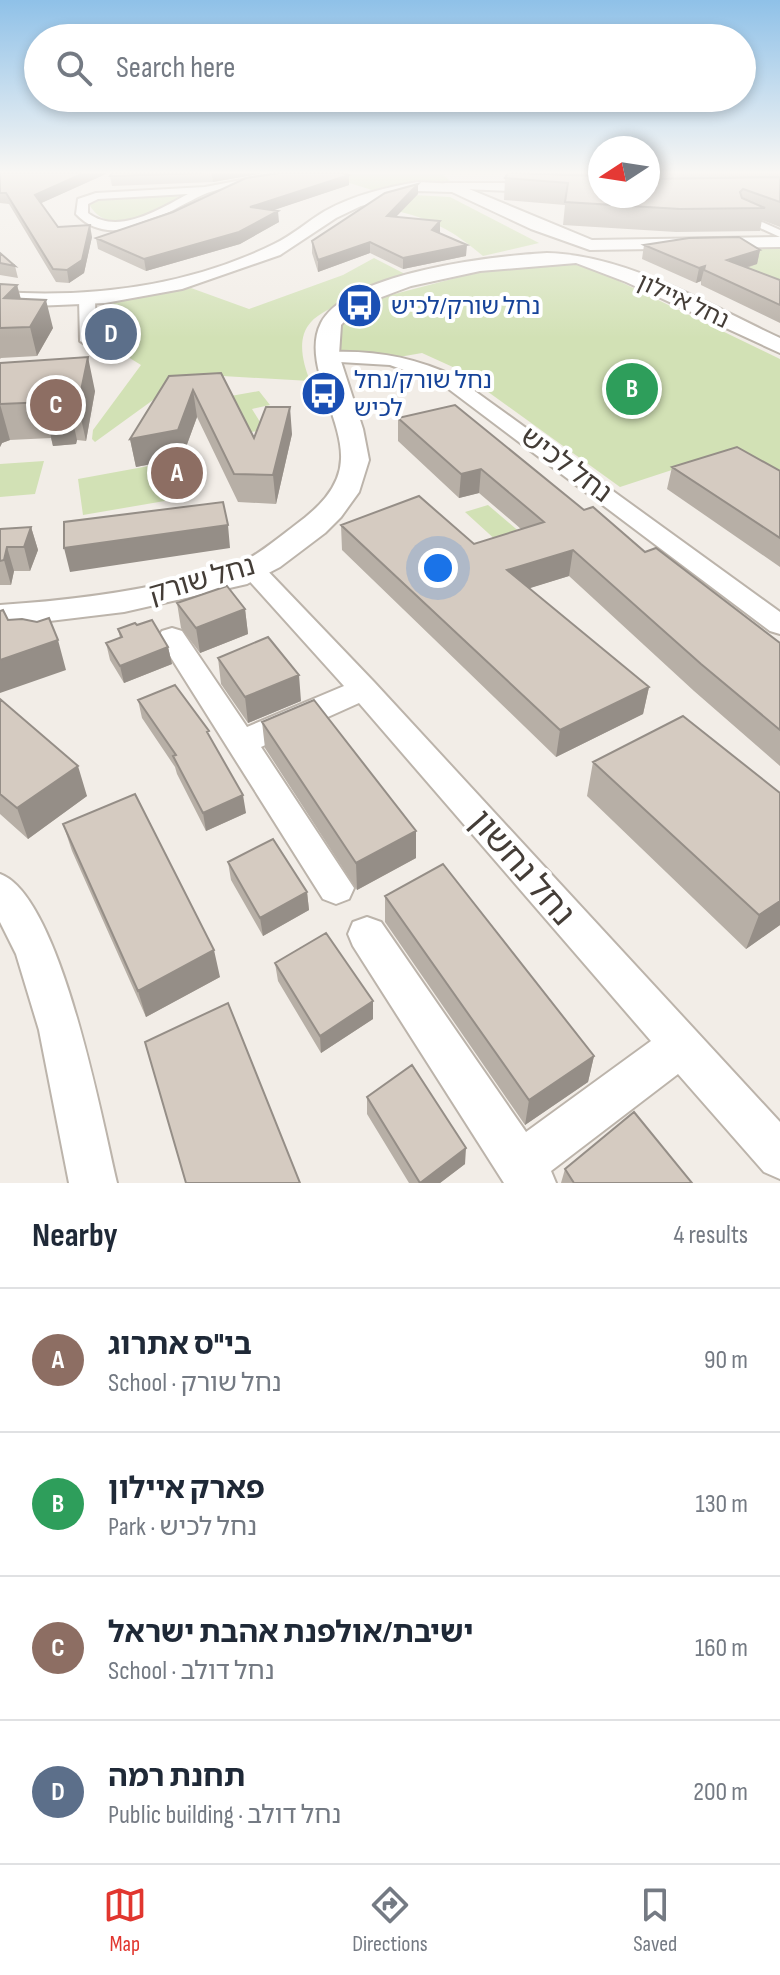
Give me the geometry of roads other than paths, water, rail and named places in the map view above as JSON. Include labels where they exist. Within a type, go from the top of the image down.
[{"type":"street","points":[[0,298],[87,298],[173,285],[294,242],[312,228]]},
{"type":"street","name":"נחל איילון","points":[[527,228],[631,270],[780,339]]},
{"type":"street","name":"נחל איילון","points":[[542,228],[633,278],[780,346]]},
{"type":"street","name":"נחל שורק","points":[[0,616],[123,602],[253,570],[322,521],[330,513],[355,462],[329,357],[331,325],[350,305],[383,288],[464,268],[583,251],[780,244]]},
{"type":"street","points":[[87,298],[88,341]]},
{"type":"street","name":"נחל לכיש","points":[[329,357],[397,359],[448,380],[780,625]]},
{"type":"street","name":"נחל נחשון","points":[[253,570],[364,689],[780,1156]]},
{"type":"street","points":[[172,637],[336,888]]},
{"type":"street","points":[[242,742],[364,689]]},
{"type":"street","points":[[0,890],[15,909],[45,975],[93,1183]]},
{"type":"street","points":[[367,934],[526,1174],[680,1046]]},
{"type":"place","name":"נחל שורק/לכיש","points":[[360,306]]},
{"type":"place","name":"תחנת רמה","points":[[111,334]]},
{"type":"place","name":"פארק איילון","points":[[632,389]]},
{"type":"place","name":"נחל שורק/נחל לכיש","points":[[323,394]]},
{"type":"place","name":"ישיבת/אולפנת אהבת ישראל","points":[[56,405]]},
{"type":"place","name":"בי\"ס אתרוג","points":[[177,473]]}]
